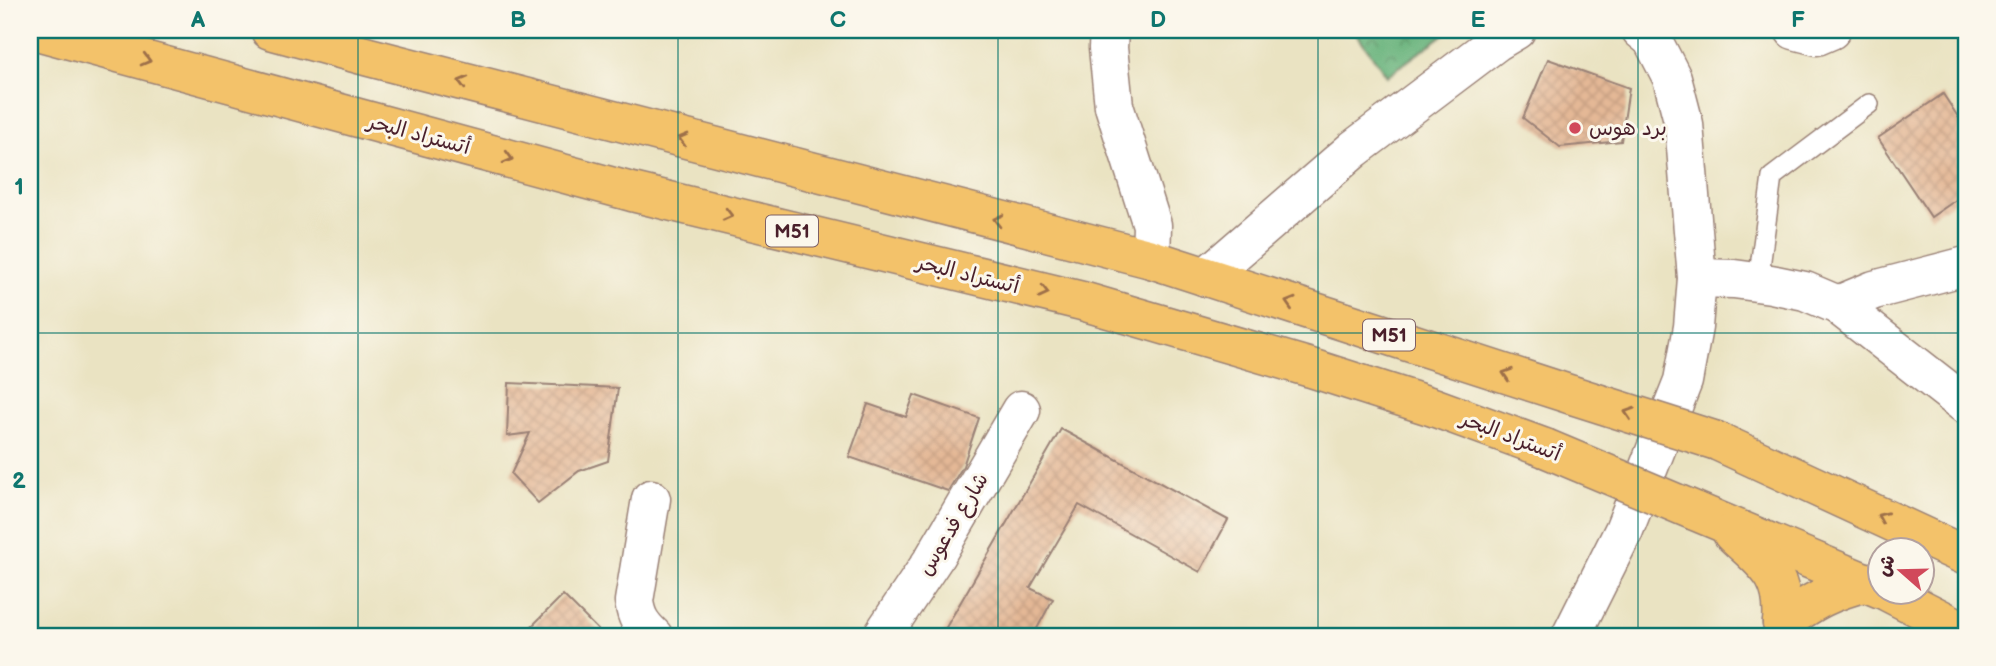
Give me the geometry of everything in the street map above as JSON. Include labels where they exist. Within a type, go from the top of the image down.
[{"type":"highway","name":"أتستراد البحر","points":[[33,30],[632,192],[1082,301],[1421,403],[1545,448],[1867,583]]},
{"type":"highway","name":"M51","points":[[270,30],[1152,259],[1717,442],[1958,547]]},
{"type":"highway","points":[[1706,515],[1771,571],[1781,588],[1784,603],[1774,630]]},
{"type":"highway","points":[[1774,630],[1816,599],[1841,588],[1867,588]]},
{"type":"highway","name":"أتستراد البحر","points":[[1915,606],[1966,632]]},
{"type":"street","points":[[1109,30],[1108,48],[1114,106],[1152,225],[1152,259]]},
{"type":"street","points":[[1206,277],[1354,149],[1496,42],[1516,30]]},
{"type":"street","points":[[1571,636],[1624,530],[1682,381],[1693,327],[1697,278],[1684,124],[1672,78],[1652,39],[1641,30]]},
{"type":"street","points":[[1794,30],[1817,36],[1830,30]]},
{"type":"street","points":[[1838,305],[1874,290],[1966,265]]},
{"type":"street","points":[[1697,278],[1758,282],[1805,291],[1838,305],[1966,405]]},
{"type":"street","name":"شارع فدعوس","points":[[881,636],[934,558],[1021,410]]},
{"type":"street","points":[[651,499],[634,601],[642,626],[653,636]]},
{"type":"lane","points":[[1758,282],[1772,177],[1869,104]]},
{"type":"green space","points":[[1354,30],[1450,30],[1387,76]]},
{"type":"building","points":[[1548,59],[1629,88],[1621,141],[1560,147],[1523,118]]},
{"type":"building","points":[[1943,94],[1966,129],[1966,193],[1931,217],[1878,138]]},
{"type":"building","points":[[509,383],[618,388],[608,461],[579,471],[538,503],[511,474],[530,433],[507,436]]},
{"type":"building","points":[[914,395],[979,418],[963,466],[948,491],[849,457],[868,404],[906,417]]},
{"type":"building","points":[[1061,429],[1228,520],[1200,572],[1079,505],[1030,588],[1053,599],[1033,636],[941,636]]},
{"type":"building","points":[[563,595],[604,636],[522,636]]},
{"type":"place","name":"برد هوس","points":[[1575,128]]}]
